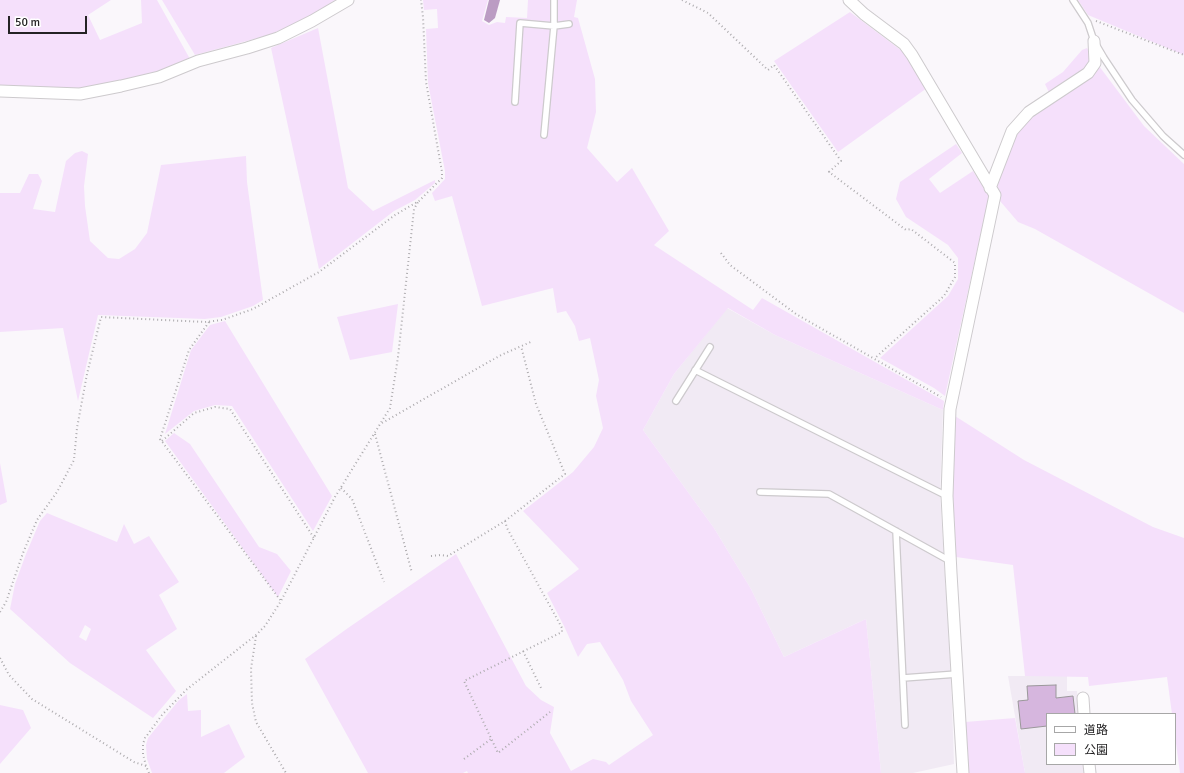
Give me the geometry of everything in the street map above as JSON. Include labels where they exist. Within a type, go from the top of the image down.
[{"type":"street","points":[[0,91],[80,94],[158,77],[198,61],[278,38],[312,22],[348,0]]},
{"type":"street","points":[[849,0],[864,14],[904,44],[995,195],[951,403],[950,416],[947,496],[963,773]]},
{"type":"street","points":[[990,188],[1012,131],[1029,112],[1088,73],[1095,63],[1094,41]]},
{"type":"street","points":[[1083,698],[1084,713]]},
{"type":"lane","points":[[544,135],[554,26],[554,0]]},
{"type":"lane","points":[[1073,0],[1088,23],[1094,41],[1104,58],[1132,100],[1163,136],[1184,155]]},
{"type":"lane","points":[[515,102],[520,23],[554,26],[569,24]]},
{"type":"lane","points":[[676,401],[710,347]]},
{"type":"lane","points":[[695,370],[947,496]]},
{"type":"lane","points":[[760,492],[829,494],[950,561]]},
{"type":"lane","points":[[896,531],[905,725]]},
{"type":"lane","points":[[903,678],[957,674]]},
{"type":"path","points":[[149,773],[143,754],[143,744],[145,738],[162,715],[186,690],[256,635],[265,626],[281,601],[335,497],[390,408],[398,357],[414,209],[419,201],[442,178],[426,82],[421,0]]},
{"type":"path","points":[[682,0],[708,13],[768,70],[774,65],[841,161],[829,172],[906,230],[911,229],[955,263],[955,277],[944,296],[875,358]]},
{"type":"path","points":[[1084,17],[1184,55]]},
{"type":"path","points":[[0,612],[6,602],[23,553],[37,520],[57,492],[74,460],[77,428],[87,374],[101,317],[209,322],[222,320],[253,308],[319,272],[395,215],[419,201]]},
{"type":"path","points":[[721,253],[730,266],[796,314],[951,403]]},
{"type":"path","points":[[209,322],[189,350],[160,439],[281,601]]},
{"type":"path","points":[[381,424],[501,355],[534,341]]},
{"type":"path","points":[[431,556],[448,556],[505,521],[565,474],[536,404],[521,346]]},
{"type":"path","points":[[162,441],[194,413],[215,407],[230,409],[314,538]]},
{"type":"path","points":[[375,434],[412,573]]},
{"type":"path","points":[[341,488],[352,499],[384,582]]},
{"type":"path","points":[[505,521],[507,528],[562,628],[562,632],[464,681],[498,753],[550,712]]},
{"type":"path","points":[[256,635],[251,669],[252,702],[256,722],[286,773]]},
{"type":"path","points":[[523,651],[541,688]]},
{"type":"path","points":[[0,658],[9,676],[32,699],[134,762],[146,766]]},
{"type":"path","points":[[464,759],[491,739]]},
{"type":"shaded area","points":[[489,0],[500,0],[495,18],[489,23],[484,20]]},
{"type":"shaded area","points":[[727,308],[775,335],[943,410],[940,493],[951,675],[954,764],[913,773],[881,773],[866,619],[784,657],[751,589],[714,528],[643,430],[674,374]]},
{"type":"shaded area","points":[[1008,676],[1067,676],[1067,691],[1077,691],[1079,713],[1046,713],[1046,765],[1083,765],[1084,773],[1025,773]]},
{"type":"green space","points":[[0,0],[111,0],[88,15],[100,40],[142,23],[141,0],[157,0],[190,59],[158,72],[121,82],[79,89],[0,86]]},
{"type":"green space","points":[[162,0],[335,0],[310,17],[269,35],[195,55]]},
{"type":"green space","points":[[423,0],[488,0],[482,21],[489,25],[497,22],[505,23],[506,17],[527,18],[528,0],[577,0],[574,17],[578,18],[595,79],[596,112],[587,148],[617,182],[632,168],[669,231],[654,245],[753,310],[762,298],[944,401],[943,410],[775,335],[728,308],[674,374],[643,430],[714,528],[751,589],[784,657],[866,619],[881,773],[468,773],[467,771],[463,773],[368,773],[305,659],[456,554],[526,686],[541,700],[554,707],[550,733],[571,771],[593,759],[606,762],[609,765],[653,735],[631,701],[623,680],[600,642],[587,644],[578,657],[547,593],[579,569],[523,511],[573,472],[594,447],[603,428],[596,396],[599,380],[590,338],[579,341],[575,326],[566,311],[557,313],[553,288],[482,306],[452,196],[435,201],[432,193],[445,179],[445,171],[428,83],[426,29],[438,28],[437,9],[424,10]]},
{"type":"green space","points":[[1078,0],[1184,0],[1184,55],[1088,15]]},
{"type":"green space","points":[[850,12],[910,57],[927,88],[838,152],[774,61]]},
{"type":"green space","points":[[318,28],[348,188],[373,211],[435,180],[435,183],[415,200],[394,211],[319,269],[271,48]]},
{"type":"green space","points":[[1087,48],[1144,126],[1184,164],[1184,313],[1035,229],[1018,222],[1000,201],[1001,194],[995,185],[1015,132],[1031,115],[1053,101],[1045,84],[1063,72],[1082,50]]},
{"type":"green space","points":[[956,144],[962,153],[929,179],[940,193],[973,171],[989,196],[945,396],[934,388],[880,358],[948,296],[958,279],[958,258],[948,245],[906,217],[896,199],[900,182]]},
{"type":"green space","points":[[82,151],[88,154],[84,186],[90,241],[108,258],[119,259],[135,249],[147,233],[161,165],[246,156],[247,182],[263,300],[253,306],[221,317],[205,319],[98,315],[78,401],[63,328],[0,332],[0,193],[20,193],[29,174],[38,174],[42,181],[33,209],[55,212],[66,161],[75,153]]},
{"type":"green space","points":[[398,304],[392,352],[350,360],[337,317]]},
{"type":"green space","points":[[225,321],[332,496],[313,531],[232,406],[215,405],[194,411],[165,434],[191,350],[210,325]]},
{"type":"green space","points":[[955,416],[1024,460],[1153,527],[1184,538],[1184,773],[1180,773],[1176,743],[1176,713],[1172,713],[1167,677],[1089,686],[1088,677],[1025,676],[1013,565],[956,557],[953,496]]},
{"type":"green space","points":[[174,433],[190,444],[259,547],[277,554],[291,571],[278,597],[165,441]]},
{"type":"green space","points":[[0,463],[7,502],[0,505]]},
{"type":"green space","points":[[47,513],[117,542],[124,524],[134,544],[149,536],[179,582],[159,595],[177,629],[146,650],[176,691],[153,718],[70,663],[10,609],[15,584],[40,521]],"holes":[[[85,625],[91,629],[86,641],[79,637]]]},
{"type":"green space","points":[[187,694],[188,711],[201,710],[201,737],[229,724],[245,757],[224,773],[152,773],[147,759],[146,745],[148,738],[179,700]]},
{"type":"green space","points":[[0,705],[23,710],[31,728],[0,764]]},
{"type":"green space","points":[[1015,718],[1025,773],[968,773],[965,722]]},
{"type":"building","points":[[1056,685],[1056,698],[1073,696],[1075,713],[1046,713],[1046,726],[1021,729],[1018,701],[1028,700],[1027,686]]}]
